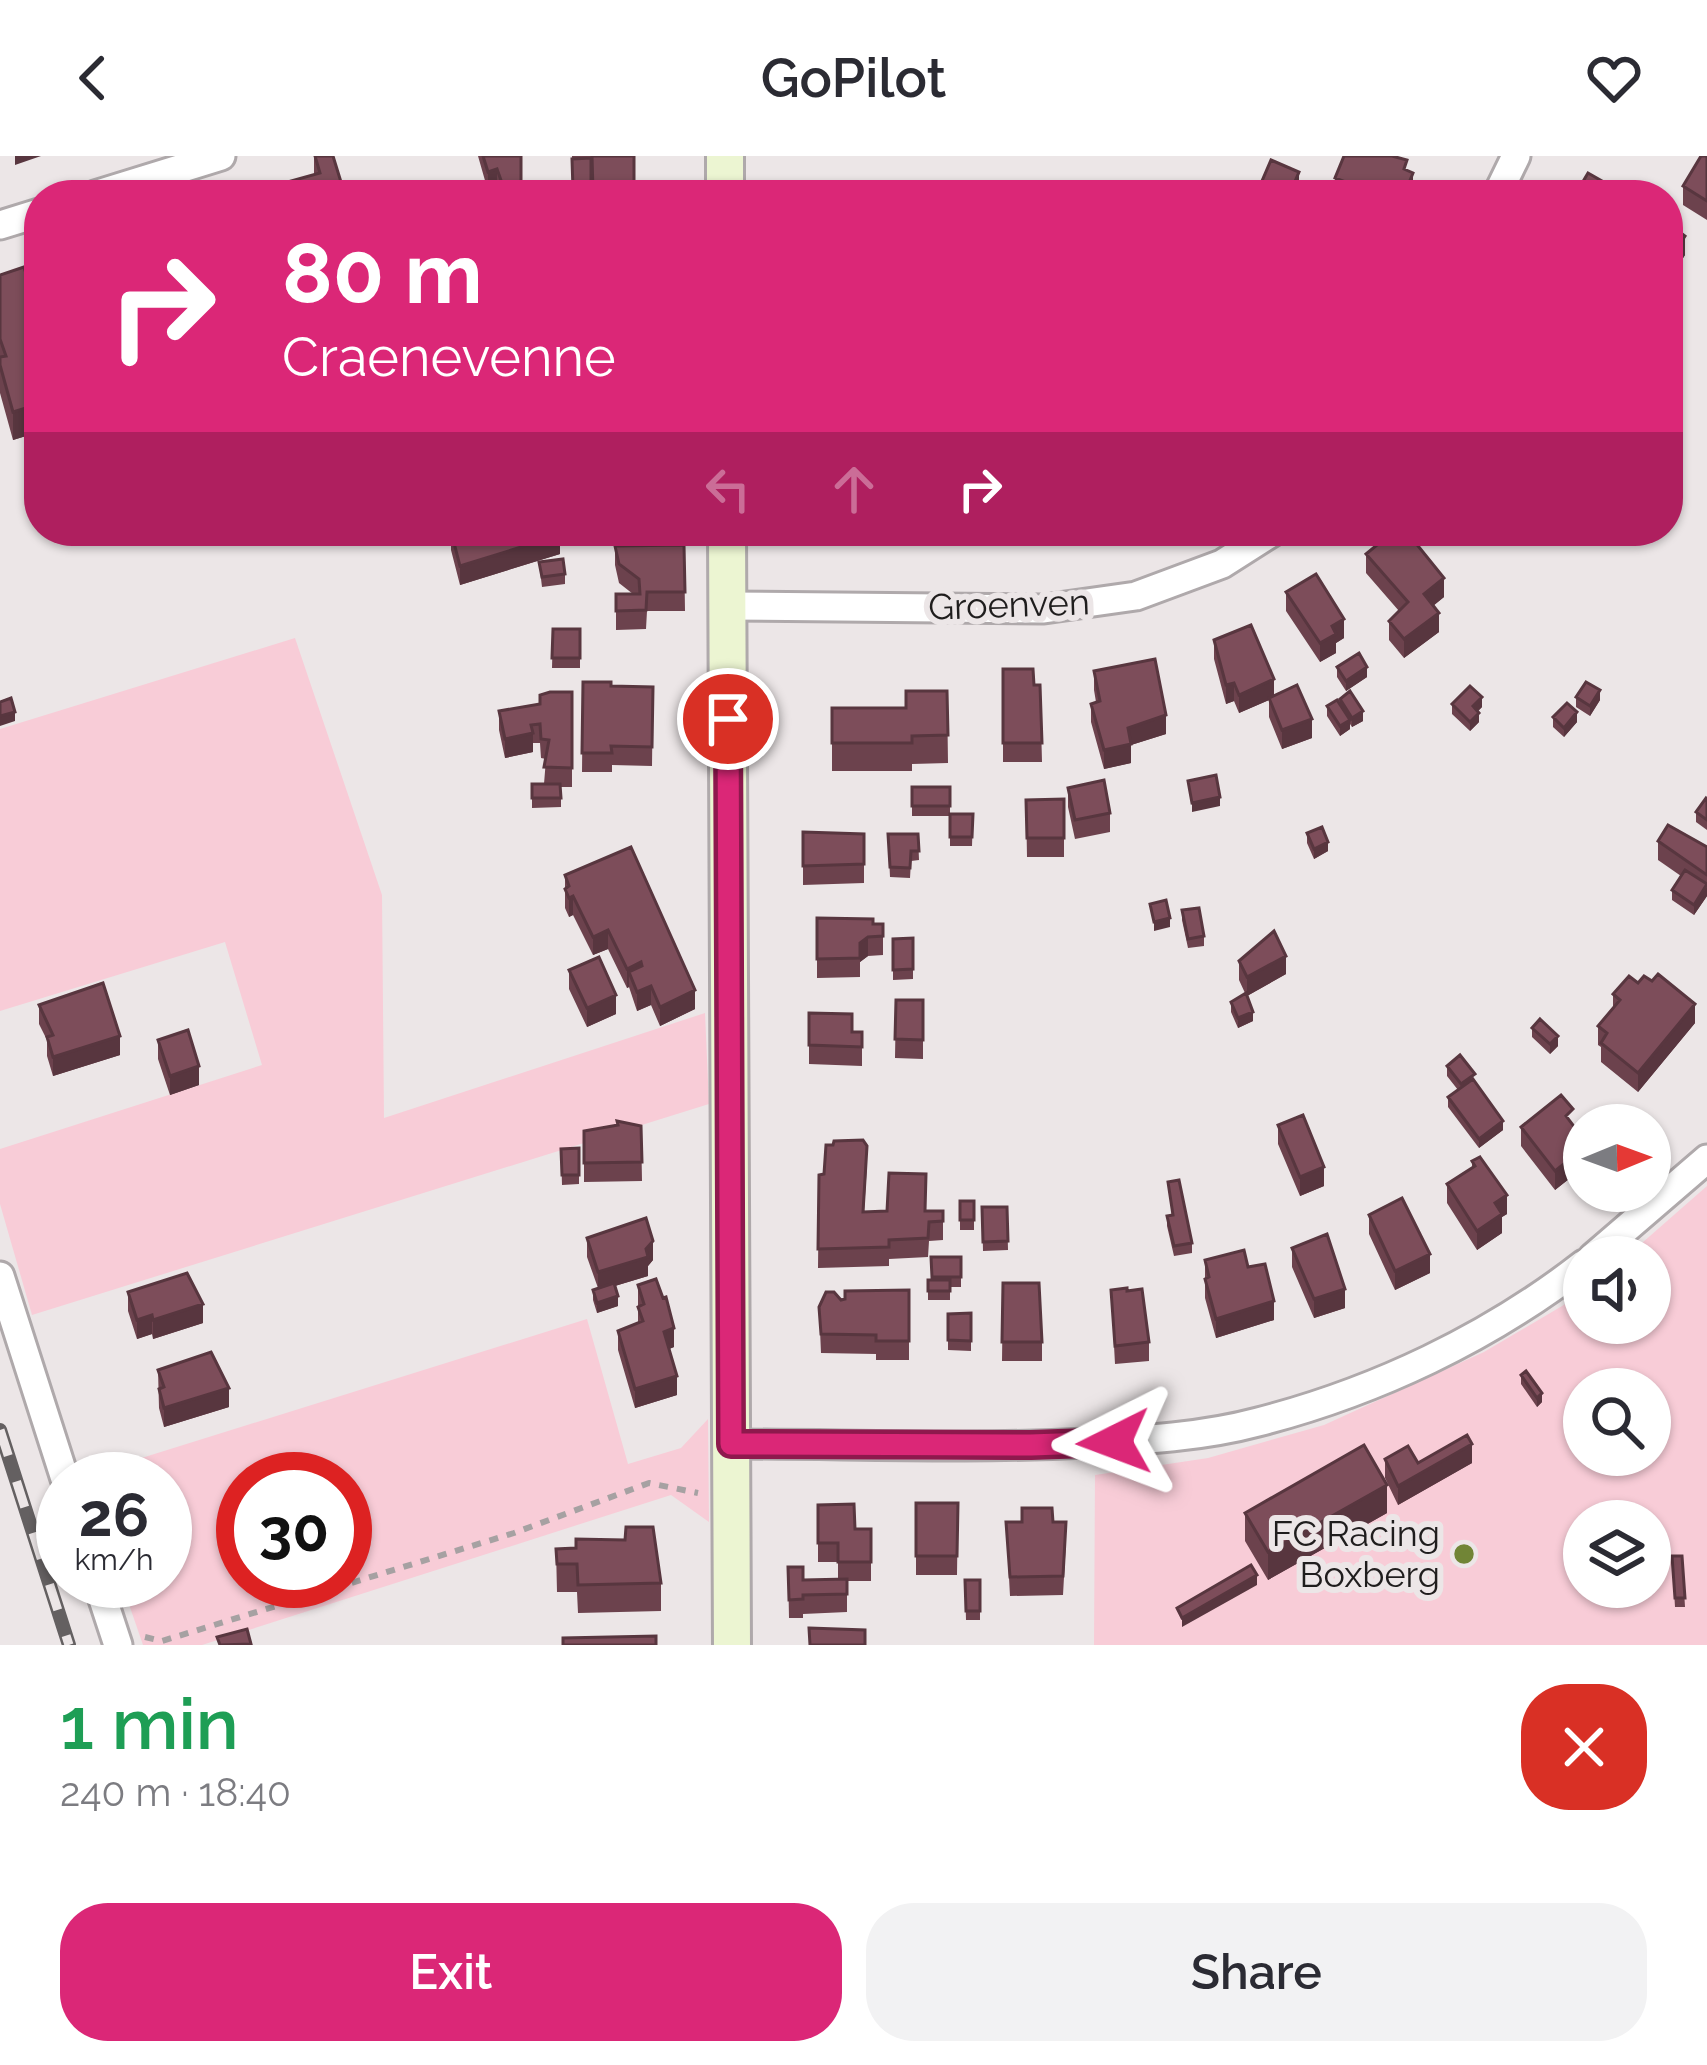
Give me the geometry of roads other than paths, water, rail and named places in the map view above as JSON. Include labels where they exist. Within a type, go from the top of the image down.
[{"type":"street","points":[[137,168],[221,156]]},
{"type":"street","points":[[727,546],[732,1645]]},
{"type":"street","name":"Groenven","points":[[728,607],[1044,609],[1136,596],[1222,564],[1250,546]]},
{"type":"street","points":[[1617,1236],[1707,1159]]},
{"type":"street","points":[[0,1276],[56,1452]]},
{"type":"street","points":[[731,1444],[1031,1445],[1155,1439],[1256,1423],[1347,1394],[1496,1326],[1563,1279]]},
{"type":"street","points":[[109,1608],[123,1640]]},
{"type":"railway","points":[[0,1430],[69,1645]]},
{"type":"place","name":"FC Racing Boxberg","points":[[1464,1554]]}]
